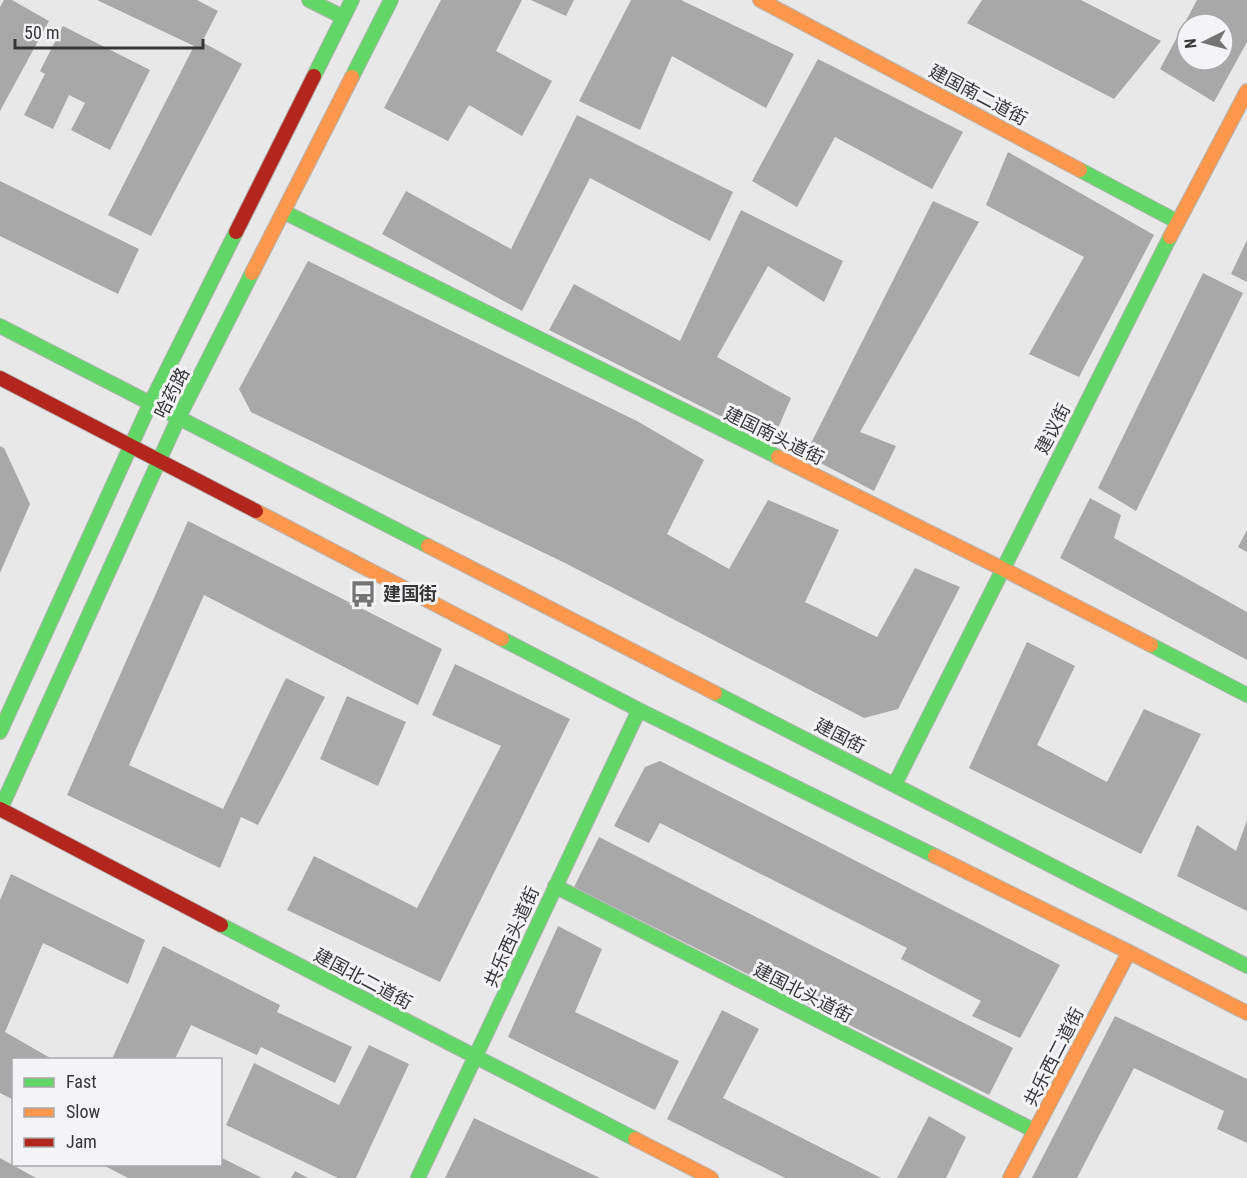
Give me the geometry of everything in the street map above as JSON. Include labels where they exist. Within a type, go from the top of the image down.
[{"type":"main road","points":[[309,0],[343,17]]},
{"type":"main road","name":"哈药路","points":[[0,732],[150,404],[352,0]]},
{"type":"main road","name":"哈药路","points":[[0,809],[179,417],[392,0]]},
{"type":"main road","name":"建国南二道街","points":[[760,0],[1178,222]]},
{"type":"main road","name":"建议街","points":[[895,784],[1178,222],[1247,91]]},
{"type":"main road","name":"建国南头道街","points":[[284,212],[1003,569],[1247,695]]},
{"type":"main road","name":"建国街","points":[[0,326],[1247,966]]},
{"type":"main road","points":[[0,378],[639,710],[1129,952],[1247,1013]]},
{"type":"main road","name":"共乐西头道街","points":[[418,1178],[477,1059],[555,886],[639,710]]},
{"type":"main road","name":"建国北二道街","points":[[0,809],[477,1059],[711,1178]]},
{"type":"main road","name":"建国北头道街","points":[[555,886],[1035,1131]]},
{"type":"main road","name":"共乐西二道街","points":[[1010,1178],[1129,952]]},
{"type":"building","points":[[4,0],[12,0],[49,21],[0,111],[0,7]]},
{"type":"building","points":[[97,0],[197,0],[218,11],[202,42],[242,64],[151,236],[108,215],[194,46]]},
{"type":"building","points":[[441,0],[522,0],[496,51],[552,81],[522,136],[469,105],[448,141],[384,108]]},
{"type":"building","points":[[531,0],[574,0],[566,16]]},
{"type":"building","points":[[631,0],[681,0],[794,54],[766,108],[672,56],[640,130],[579,101]]},
{"type":"building","points":[[982,0],[1081,0],[1161,41],[1114,99],[967,23]]},
{"type":"building","points":[[1197,0],[1247,0],[1247,42],[1235,64],[1235,12],[1191,12]]},
{"type":"building","points":[[63,26],[150,70],[110,150],[71,130],[85,103],[69,95],[53,129],[24,115],[45,74],[40,71]]},
{"type":"building","points":[[1175,41],[1175,72],[1230,72],[1214,102],[1160,69]]},
{"type":"building","points":[[818,59],[963,132],[932,189],[835,137],[797,207],[752,181]]},
{"type":"building","points":[[577,115],[733,192],[710,241],[590,178],[522,311],[382,234],[406,191],[511,249]]},
{"type":"building","points":[[1008,152],[1154,235],[1079,377],[1029,354],[1084,257],[986,205]]},
{"type":"building","points":[[0,181],[139,249],[118,294],[0,236]]},
{"type":"building","points":[[933,201],[979,222],[860,432],[896,446],[874,491],[805,455]]},
{"type":"building","points":[[741,210],[843,261],[824,302],[768,266],[717,357],[791,398],[772,442],[549,330],[574,284],[680,341]]},
{"type":"building","points":[[1247,240],[1247,282],[1231,274]]},
{"type":"building","points":[[308,261],[637,421],[704,460],[667,534],[729,569],[768,500],[839,530],[805,602],[877,637],[915,568],[960,587],[898,709],[864,718],[565,563],[251,412],[239,389]]},
{"type":"building","points":[[1203,273],[1243,293],[1136,511],[1098,488]]},
{"type":"building","points":[[0,446],[4,448],[30,504],[0,573]]},
{"type":"building","points":[[1090,498],[1121,515],[1114,538],[1247,612],[1247,660],[1060,558]]},
{"type":"building","points":[[188,521],[442,649],[418,705],[204,595],[129,765],[223,809],[286,678],[325,697],[258,825],[241,817],[220,868],[67,795]]},
{"type":"building","points":[[1247,530],[1247,552],[1238,547]]},
{"type":"building","points":[[1027,642],[1075,666],[1037,745],[1107,782],[1144,709],[1201,734],[1141,854],[969,768]]},
{"type":"building","points":[[455,664],[570,719],[440,982],[287,910],[314,856],[417,908],[501,746],[432,715]]},
{"type":"building","points":[[347,696],[406,722],[378,786],[320,759]]},
{"type":"building","points":[[660,761],[1060,965],[1020,1038],[972,1016],[981,1001],[901,959],[907,948],[660,823],[649,843],[614,826],[645,767]]},
{"type":"building","points":[[1247,820],[1247,911],[1177,876],[1197,825],[1236,851]]},
{"type":"building","points":[[599,837],[1013,1048],[989,1095],[574,887]]},
{"type":"building","points":[[11,874],[145,940],[128,984],[43,943],[5,1032],[50,1058],[12,1058],[12,1099],[0,1093],[0,900]]},
{"type":"building","points":[[558,926],[602,949],[575,1012],[679,1061],[655,1110],[508,1037]]},
{"type":"building","points":[[163,946],[280,1005],[277,1012],[352,1047],[335,1083],[261,1047],[257,1055],[191,1025],[175,1058],[112,1058]]},
{"type":"building","points":[[722,1010],[759,1029],[723,1098],[881,1178],[785,1178],[667,1119]]},
{"type":"building","points":[[1115,1016],[1247,1079],[1247,1143],[1217,1129],[1224,1111],[1134,1068],[1077,1178],[1032,1178]]},
{"type":"building","points":[[369,1045],[409,1064],[356,1178],[338,1178],[226,1125],[254,1063],[339,1105]]},
{"type":"building","points":[[929,1116],[966,1137],[946,1178],[897,1178]]},
{"type":"building","points":[[474,1118],[600,1178],[445,1178]]},
{"type":"building","points":[[0,1158],[36,1178],[0,1178]]},
{"type":"building","points":[[222,1158],[262,1178],[128,1178],[105,1166],[222,1166]]},
{"type":"building","points":[[295,1171],[308,1178],[291,1178]]},
{"type":"traffic: fast","points":[[309,0],[343,17]]},
{"type":"traffic: fast","points":[[314,76],[352,0]]},
{"type":"traffic: fast","points":[[352,77],[391,0]]},
{"type":"traffic: fast","points":[[1080,170],[1178,222]]},
{"type":"traffic: fast","points":[[284,212],[778,457]]},
{"type":"traffic: fast","points":[[0,732],[150,404],[236,232]]},
{"type":"traffic: fast","points":[[895,784],[1170,237]]},
{"type":"traffic: fast","points":[[0,810],[179,417],[252,273]]},
{"type":"traffic: fast","points":[[0,326],[428,546]]},
{"type":"traffic: fast","points":[[502,639],[639,710],[935,856]]},
{"type":"traffic: fast","points":[[1151,645],[1247,695]]},
{"type":"traffic: fast","points":[[715,693],[1247,966]]},
{"type":"traffic: fast","points":[[418,1178],[639,710]]},
{"type":"traffic: fast","points":[[555,886],[1035,1131]]},
{"type":"traffic: fast","points":[[221,925],[635,1139]]},
{"type":"traffic: slow","points":[[760,0],[1080,170]]},
{"type":"traffic: slow","points":[[252,273],[352,77]]},
{"type":"traffic: slow","points":[[1170,237],[1247,91]]},
{"type":"traffic: slow","points":[[778,457],[1151,645]]},
{"type":"traffic: slow","points":[[256,511],[502,639]]},
{"type":"traffic: slow","points":[[428,546],[715,693]]},
{"type":"traffic: slow","points":[[935,856],[1247,1013]]},
{"type":"traffic: slow","points":[[1010,1178],[1129,952]]},
{"type":"traffic: slow","points":[[635,1139],[711,1178]]},
{"type":"traffic: jam","points":[[236,232],[314,76]]},
{"type":"traffic: jam","points":[[0,378],[256,511]]},
{"type":"traffic: jam","points":[[0,809],[221,925]]},
{"type":"place","name":"建国街","points":[[363,594]]}]
